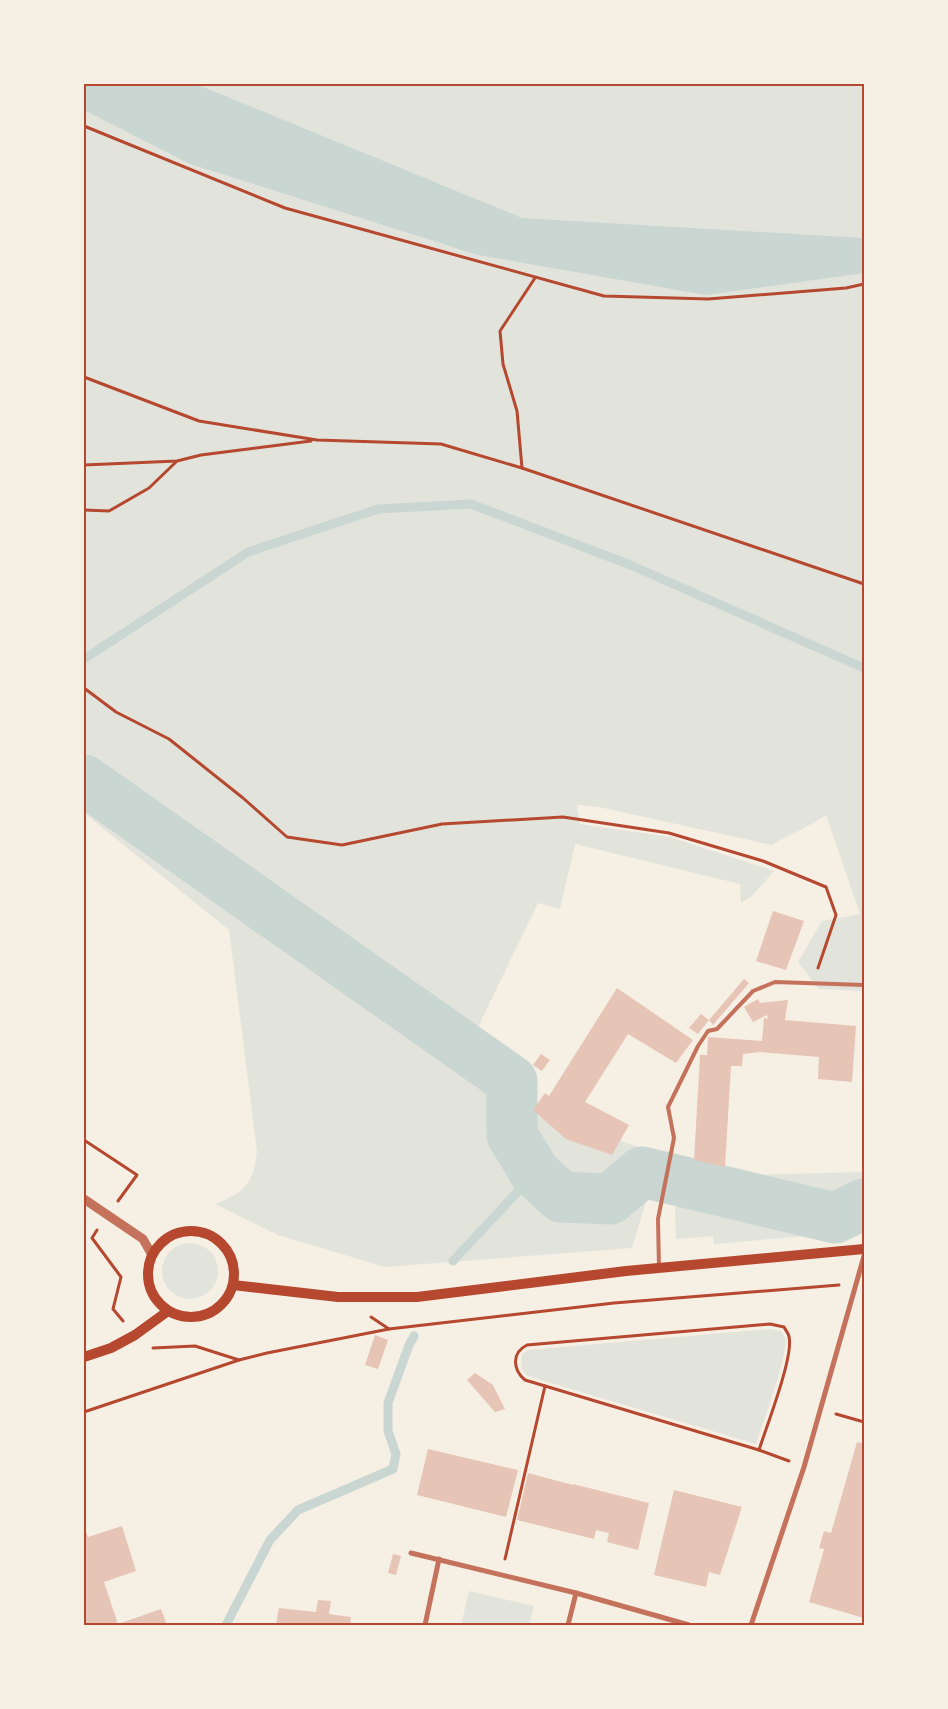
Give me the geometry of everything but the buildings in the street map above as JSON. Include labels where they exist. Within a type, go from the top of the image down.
[{"type":"main road","points":[[185,1231],[199,1232],[212,1236],[223,1245],[230,1257],[234,1271],[233,1284],[228,1297],[219,1307],[207,1314],[194,1318],[181,1316],[168,1311],[159,1303],[152,1292],[148,1280],[148,1268],[152,1255],[160,1244],[171,1236],[185,1231]]},
{"type":"main road","points":[[233,1284],[338,1297],[416,1297],[659,1268],[864,1249]]},
{"type":"main road","points":[[84,1357],[111,1348],[168,1311]]},
{"type":"street","points":[[84,1199],[143,1239],[152,1255]]},
{"type":"street","points":[[751,1625],[804,1466],[864,1256]]},
{"type":"street","points":[[411,1553],[576,1593],[690,1625]]},
{"type":"street","points":[[425,1625],[439,1559]]},
{"type":"street","points":[[568,1625],[576,1593]]},
{"type":"lane","points":[[659,1268],[658,1219],[674,1138],[668,1107],[698,1046],[708,1031],[717,1029],[753,991],[775,982],[864,985]]},
{"type":"path","points":[[84,126],[285,208],[604,296],[708,299],[846,288],[864,284]]},
{"type":"path","points":[[522,468],[517,411],[503,364],[500,331],[536,278]]},
{"type":"path","points":[[84,377],[199,421],[317,440],[441,444],[522,468],[864,584]]},
{"type":"path","points":[[84,465],[177,461],[201,455],[317,440]]},
{"type":"path","points":[[84,510],[109,511],[149,488],[177,461]]},
{"type":"path","points":[[84,688],[116,712],[169,739],[243,798],[287,837],[342,845],[442,824],[563,817],[669,833],[763,860],[826,887],[836,915],[813,983]]},
{"type":"path","points":[[84,1140],[137,1175]]},
{"type":"path","points":[[759,1450],[787,1363],[790,1344],[789,1336],[784,1327],[770,1324],[527,1345],[518,1351],[516,1368],[519,1375],[525,1380],[759,1450],[804,1466]]},
{"type":"path","points":[[84,1412],[239,1360]]},
{"type":"path","points":[[501,1574],[545,1386]]},
{"type":"path","points":[[852,1418],[864,1422]]},
{"type":"shaded area","points":[[84,84],[864,84],[864,991],[819,989],[798,962],[822,921],[860,914],[826,815],[772,845],[599,807],[577,805],[580,824],[670,837],[774,871],[752,896],[741,903],[740,884],[575,844],[560,909],[538,903],[479,1025],[460,1058],[530,1107],[660,1155],[632,1248],[385,1267],[278,1235],[215,1204],[241,1191],[246,1185],[253,1172],[257,1151],[229,930],[84,813]]},
{"type":"shaded area","points":[[84,84],[196,84],[522,218],[864,238],[864,273],[706,295],[478,255],[190,164],[84,110]]},
{"type":"shaded area","points":[[681,1161],[746,1175],[864,1172],[864,1225],[840,1233],[714,1244],[713,1236],[676,1239],[675,1212]]},
{"type":"shaded area","points":[[184,1243],[196,1243],[206,1247],[214,1255],[218,1271],[214,1287],[206,1295],[196,1299],[184,1299],[174,1295],[166,1287],[162,1277],[162,1265],[166,1255],[174,1247]]},
{"type":"shaded area","points":[[770,1329],[781,1331],[785,1337],[785,1346],[779,1374],[756,1444],[527,1376],[521,1368],[522,1354],[528,1350]]},
{"type":"shaded area","points":[[469,1591],[534,1606],[529,1625],[461,1625]]},
{"type":"waterway","points":[[84,659],[248,552],[378,509],[471,504],[628,564],[864,668]]},
{"type":"waterway","points":[[84,780],[512,1081],[512,1135],[535,1173],[561,1197],[610,1199],[642,1172],[835,1218],[864,1204]]},
{"type":"waterway","points":[[453,1261],[535,1173]]},
{"type":"waterway","points":[[226,1625],[270,1540],[298,1510],[393,1469],[396,1454],[388,1431],[388,1403],[414,1336]]}]
